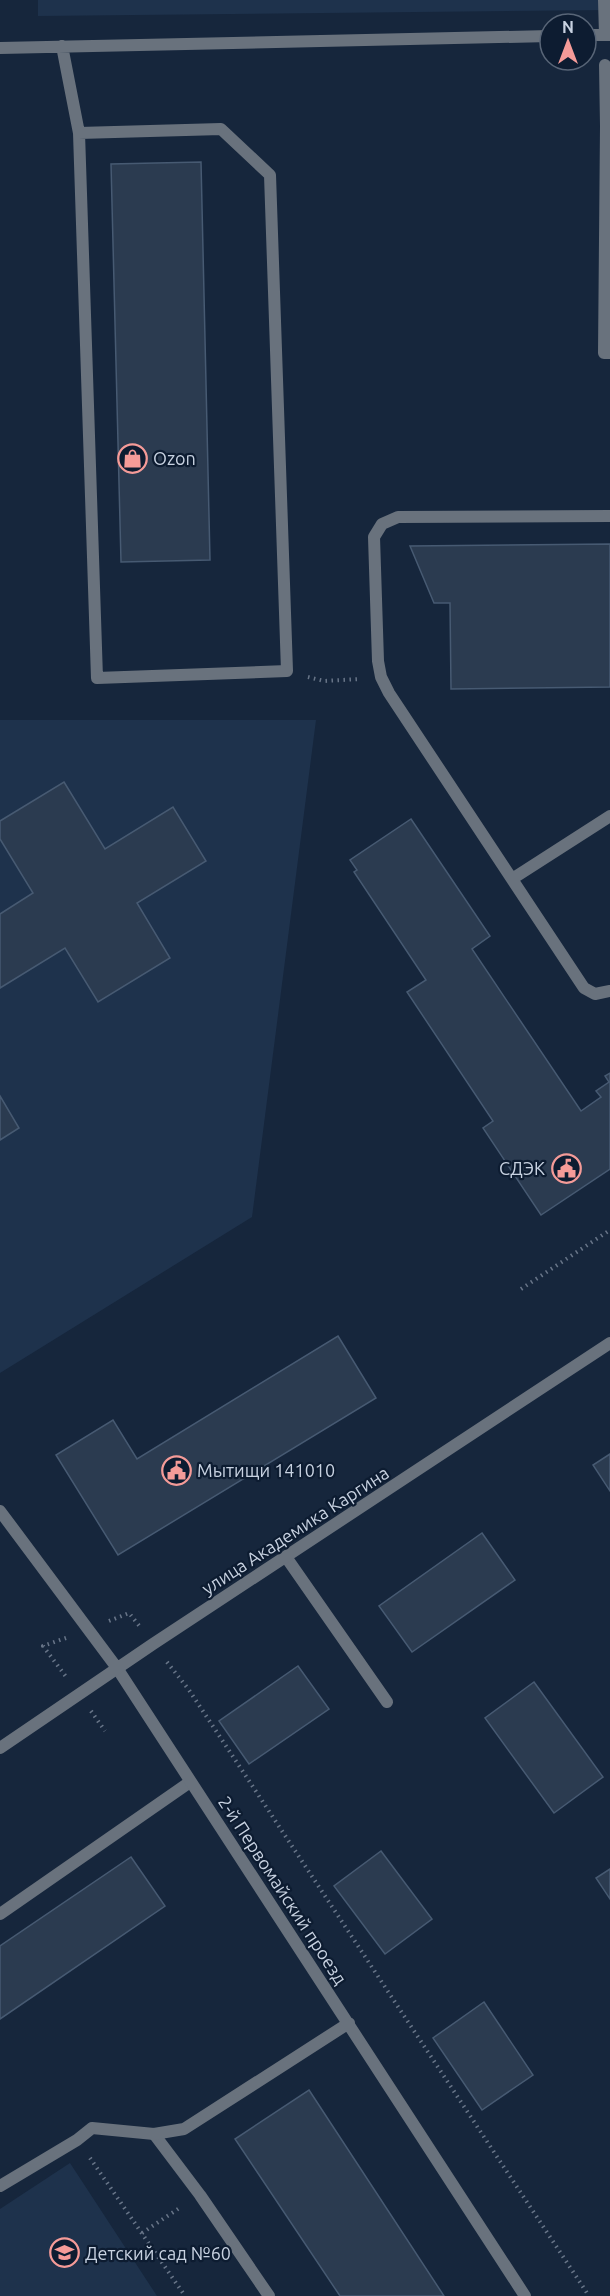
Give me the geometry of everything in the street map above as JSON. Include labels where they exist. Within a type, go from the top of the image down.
[{"type":"street","points":[[604,0],[607,35]]},
{"type":"street","points":[[0,48],[538,36]]},
{"type":"street","points":[[62,46],[79,133],[97,678],[287,671],[270,175],[221,129],[79,133]]},
{"type":"street","points":[[605,65],[608,126],[604,353],[610,353]]},
{"type":"street","points":[[610,516],[398,518],[382,524],[374,537],[378,661],[381,677],[389,693],[584,988],[595,994],[610,991]]},
{"type":"street","points":[[512,879],[610,816]]},
{"type":"street","name":"улица Академика Каргина","points":[[0,1748],[117,1668],[610,1343]]},
{"type":"street","name":"2-й Первомайский проезд","points":[[0,1511],[117,1668],[525,2296]]},
{"type":"street","points":[[286,1557],[387,1702]]},
{"type":"street","points":[[0,1914],[190,1782]]},
{"type":"street","points":[[0,2186],[77,2140],[92,2128],[154,2134],[184,2129],[349,2024]]},
{"type":"street","points":[[154,2134],[200,2195],[269,2296]]},
{"type":"path","points":[[287,671],[324,681],[381,677]]},
{"type":"path","points":[[521,1289],[610,1230]]},
{"type":"path","points":[[189,1690],[589,2296]]},
{"type":"path","points":[[77,2140],[185,2296]]},
{"type":"path","points":[[142,2234],[200,2195]]},
{"type":"shaded area","points":[[38,0],[610,0],[610,10],[38,16]]},
{"type":"shaded area","points":[[0,720],[316,720],[252,1217],[0,1373]]},
{"type":"shaded area","name":"Детский сад №60","points":[[70,2163],[157,2296],[0,2296],[0,2209]]},
{"type":"building","points":[[201,162],[210,560],[121,562],[111,164]]},
{"type":"building","points":[[610,544],[610,687],[451,689],[450,603],[434,603],[410,546]]},
{"type":"building","points":[[64,782],[105,849],[173,807],[206,861],[137,903],[170,958],[98,1002],[65,948],[0,988],[0,914],[33,893],[0,839],[0,821]]},
{"type":"building","points":[[411,819],[490,936],[472,949],[581,1111],[601,1097],[596,1091],[609,1082],[605,1076],[610,1073],[610,1169],[541,1215],[483,1128],[493,1121],[407,992],[426,980],[354,872],[357,870],[350,860]]},
{"type":"building","points":[[0,1096],[19,1128],[0,1140]]},
{"type":"building","points":[[338,1336],[376,1398],[118,1555],[56,1455],[113,1420],[137,1459]]},
{"type":"building","points":[[610,1454],[610,1491],[593,1465]]},
{"type":"building","points":[[482,1533],[515,1580],[412,1652],[379,1606]]},
{"type":"building","points":[[298,1666],[329,1709],[249,1764],[219,1721]]},
{"type":"building","points":[[534,1682],[603,1777],[554,1813],[485,1718]]},
{"type":"building","points":[[381,1851],[432,1919],[385,1954],[334,1886]]},
{"type":"building","points":[[131,1857],[165,1906],[0,2019],[0,1946]]},
{"type":"building","points":[[610,1869],[610,1899],[596,1878]]},
{"type":"building","points":[[484,2002],[533,2075],[482,2110],[433,2038]]},
{"type":"building","points":[[309,2090],[444,2296],[340,2296],[235,2139]]},
{"type":"place","name":"Ozon","points":[[132,458]]},
{"type":"place","name":"СДЭК","points":[[566,1168]]},
{"type":"place","name":"Мытищи 141010","points":[[176,1470]]},
{"type":"place","name":"Детский сад №60","points":[[64,2253]]}]
